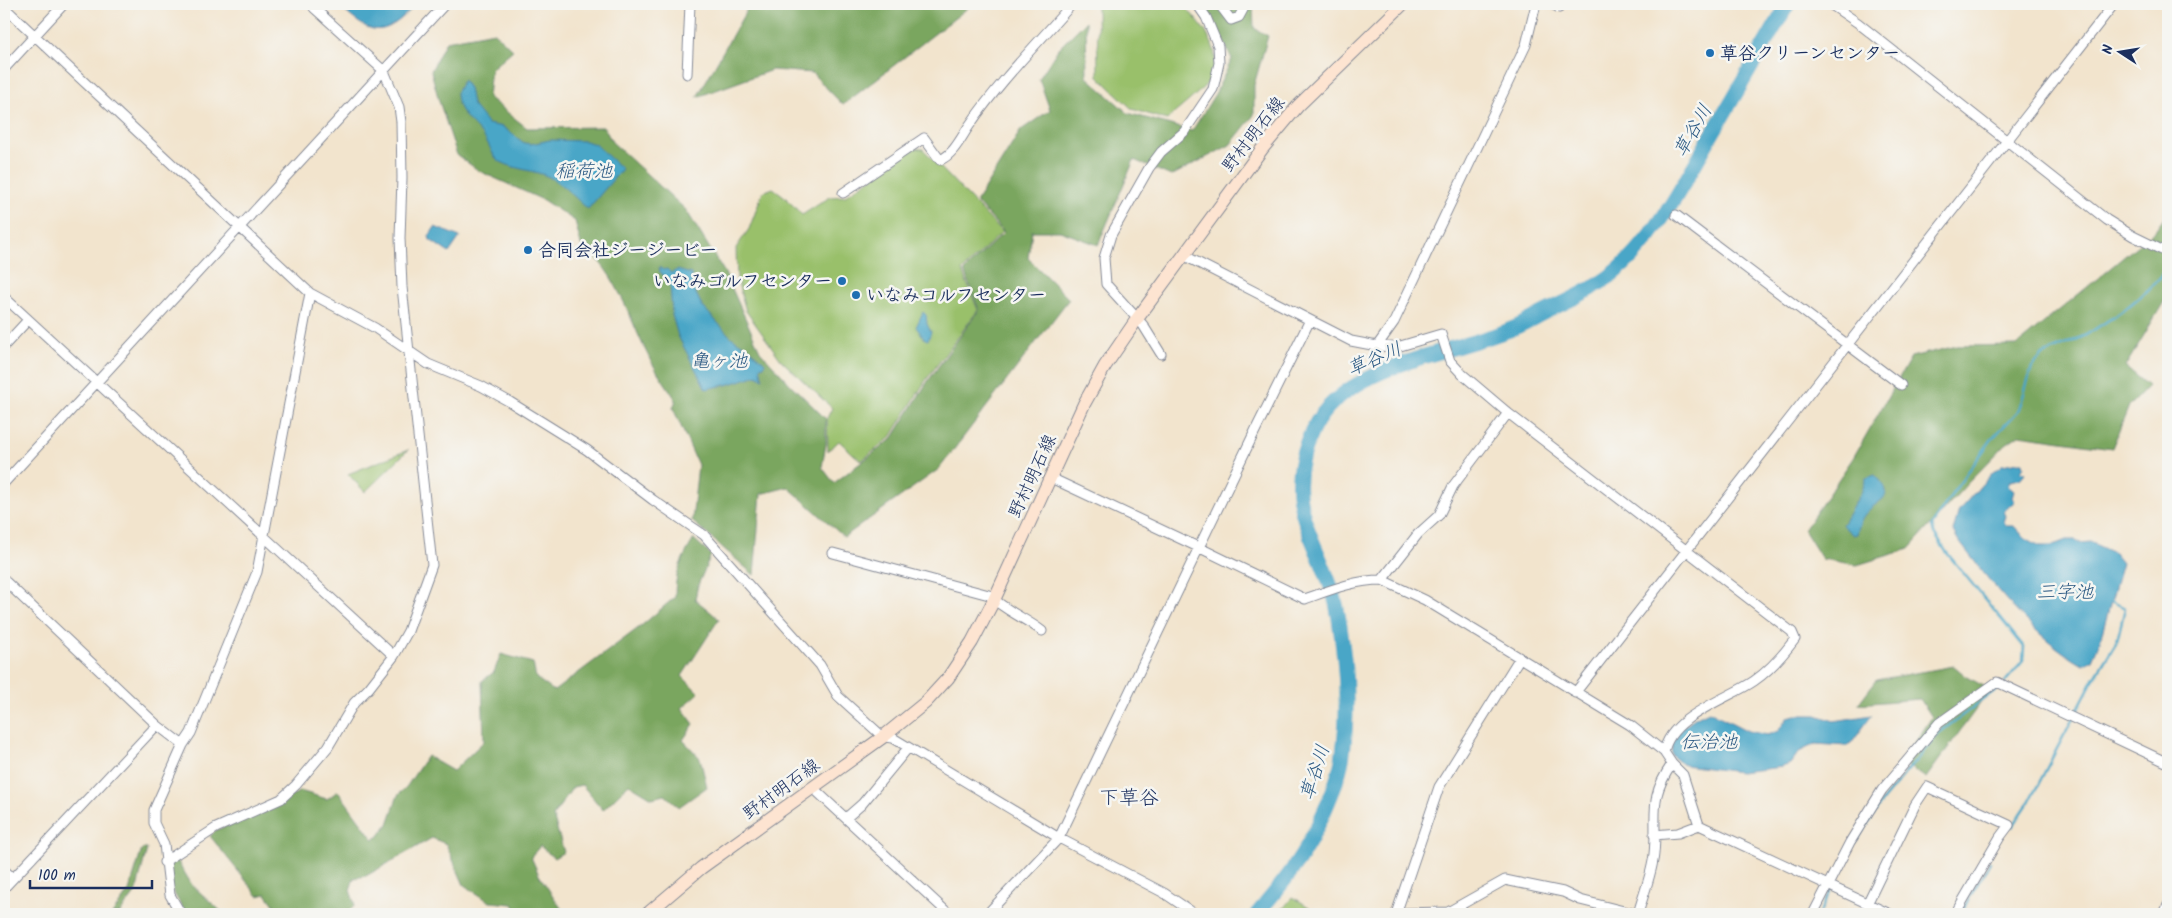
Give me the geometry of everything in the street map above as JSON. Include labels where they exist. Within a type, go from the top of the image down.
[{"type":"main road","name":"野村明石線","points":[[647,914],[701,868],[882,737],[926,702],[948,678],[972,642],[994,600],[1089,396],[1137,319],[1262,149],[1298,106],[1404,4]]},
{"type":"street","points":[[4,69],[64,4]]},
{"type":"street","points":[[4,482],[445,4]]},
{"type":"street","points":[[687,74],[690,4]]},
{"type":"street","points":[[844,193],[924,138],[940,160],[947,157],[972,121],[1008,76],[1072,4]]},
{"type":"street","points":[[1161,354],[1143,325],[1106,284],[1104,258],[1111,235],[1148,168],[1161,152],[1184,132],[1213,90],[1219,63],[1218,46],[1206,17],[1197,4]]},
{"type":"street","points":[[1219,4],[1231,20],[1239,16],[1246,4]]},
{"type":"street","points":[[1377,346],[1394,322],[1526,45],[1536,4]]},
{"type":"street","points":[[1830,4],[2007,140],[2107,220],[2133,236],[2168,252]]},
{"type":"street","points":[[1575,693],[2114,4]]},
{"type":"street","points":[[4,7],[310,293],[375,328],[428,364],[481,386],[588,450],[653,500],[704,535],[820,665],[838,696],[882,737],[893,738],[1059,838],[1164,893],[1195,914]]},
{"type":"street","points":[[164,862],[216,828],[281,799],[296,785],[328,747],[354,703],[369,688],[394,656],[408,631],[432,565],[402,287],[400,238],[402,195],[401,122],[398,107],[384,71],[314,8]]},
{"type":"street","points":[[1676,215],[1901,385]]},
{"type":"street","points":[[1184,255],[1351,341],[1377,346],[1397,347],[1441,334],[1450,361],[1462,374],[1508,413],[1792,632],[1794,639],[1782,656],[1754,681],[1719,699],[1680,726],[1667,741],[1664,752]]},
{"type":"street","points":[[180,914],[170,895],[164,862],[164,844],[154,823],[154,810],[183,745],[192,733],[253,581],[264,538],[310,293]]},
{"type":"street","points":[[4,297],[394,656]]},
{"type":"street","points":[[4,346],[28,320]]},
{"type":"street","points":[[987,914],[1059,838],[1142,668],[1198,547],[1310,320]]},
{"type":"street","points":[[1382,580],[1418,534],[1439,515],[1453,486],[1508,413]]},
{"type":"street","points":[[1051,478],[1305,600],[1349,584],[1382,580],[1425,600],[1630,725],[1664,752],[1683,775],[1699,826]]},
{"type":"street","points":[[833,553],[989,595],[1042,632]]},
{"type":"street","points":[[4,580],[157,725],[183,745]]},
{"type":"street","points":[[1519,659],[1439,787],[1396,914],[1448,912],[1505,880],[1562,892],[1580,900],[1637,914],[1654,855],[1655,799],[1661,780],[1672,764]]},
{"type":"street","points":[[1812,914],[1850,842],[1882,790],[1939,723],[1997,682],[2168,763]]},
{"type":"street","points":[[4,888],[157,725]]},
{"type":"street","points":[[846,818],[862,804],[908,748]]},
{"type":"street","points":[[812,787],[949,914]]},
{"type":"street","points":[[1868,904],[1915,805],[1927,787],[2009,825],[1955,914]]},
{"type":"street","points":[[1654,835],[1678,833],[1699,826],[1890,914]]},
{"type":"street","points":[[4,870],[13,878]]},
{"type":"street","points":[[2164,914],[2168,905]]},
{"type":"green space","points":[[750,4],[973,4],[843,105],[812,73],[772,70],[697,97]]},
{"type":"green space","points":[[1097,4],[1183,4],[1204,29],[1213,48],[1215,58],[1210,79],[1197,94],[1167,120],[1132,109],[1098,76]]},
{"type":"green space","points":[[1201,4],[1253,4],[1254,28],[1268,36],[1254,85],[1254,115],[1230,145],[1171,176],[1134,160],[1098,245],[1060,231],[1032,231],[1028,258],[1069,299],[939,469],[844,537],[788,487],[761,494],[754,575],[692,521],[698,465],[673,408],[676,400],[651,361],[622,298],[605,268],[581,245],[575,221],[543,200],[479,171],[457,155],[431,71],[446,41],[494,32],[513,50],[491,69],[488,97],[527,128],[604,127],[612,142],[686,210],[725,273],[760,351],[826,419],[826,444],[822,467],[834,483],[892,439],[928,381],[979,310],[964,271],[1004,232],[976,202],[1021,130],[1050,110],[1039,79],[1058,49],[1086,21],[1087,77],[1128,113],[1192,131],[1215,94],[1232,59],[1215,23]]},
{"type":"green space","name":"いなみコルフセンター","points":[[915,148],[923,149],[1002,232],[962,271],[978,310],[926,380],[891,437],[861,461],[839,441],[828,451],[827,418],[832,408],[781,360],[746,311],[737,280],[736,248],[749,229],[763,192],[773,188],[784,196],[802,215],[830,197],[845,196]]},
{"type":"green space","points":[[2168,212],[2168,295],[2125,367],[2148,386],[2129,406],[2112,448],[2019,435],[2006,444],[1966,485],[1909,549],[1857,565],[1822,559],[1804,530],[1853,458],[1911,357],[1957,346],[2017,345],[2155,231]]},
{"type":"green space","points":[[408,450],[365,492],[348,474]]},
{"type":"green space","points":[[694,539],[711,555],[698,585],[695,599],[719,619],[682,676],[699,693],[682,708],[694,724],[683,740],[700,758],[707,787],[679,807],[665,795],[652,798],[629,784],[603,810],[582,785],[573,787],[553,816],[564,852],[554,858],[540,846],[531,857],[539,875],[565,914],[519,914],[513,904],[490,902],[464,885],[446,844],[432,838],[366,876],[354,878],[350,890],[355,905],[346,914],[281,914],[266,894],[258,896],[210,836],[216,830],[277,805],[300,791],[327,799],[338,791],[373,839],[378,837],[388,824],[398,795],[407,786],[427,756],[453,771],[484,741],[482,681],[494,672],[501,654],[533,663],[536,678],[554,691],[641,626],[675,597],[676,580],[680,566]]},
{"type":"green space","points":[[1954,666],[1966,676],[1990,690],[1926,778],[1902,762],[1932,717],[1920,699],[1858,704],[1876,680]]},
{"type":"green space","points":[[142,849],[147,849],[136,892],[119,914],[112,914],[129,891]]},
{"type":"green space","points":[[177,860],[192,885],[224,914],[186,914],[171,888],[166,863]]},
{"type":"green space","points":[[1293,897],[1320,914],[1278,914]]},
{"type":"water","points":[[337,4],[416,4],[395,24],[377,30],[359,23]]},
{"type":"water","name":"稲荷池","points":[[463,80],[469,88],[472,104],[488,124],[503,127],[524,143],[531,144],[550,140],[585,141],[595,144],[622,169],[588,209],[549,177],[501,162],[492,153],[486,140],[459,107],[456,93]]},
{"type":"water","points":[[435,227],[460,237],[449,253],[430,240],[429,236]]},
{"type":"water","name":"亀ヶ池","points":[[659,267],[663,270],[667,269],[671,273],[677,270],[691,274],[693,287],[702,306],[731,337],[751,350],[765,363],[764,366],[760,367],[763,379],[757,375],[730,384],[706,389],[678,336],[672,315],[670,282],[660,272]]},
{"type":"water","points":[[923,312],[926,315],[927,324],[931,332],[928,340],[925,339],[916,327]]},
{"type":"water","name":"三字池","points":[[2023,462],[2024,466],[2021,471],[2025,473],[2020,479],[2010,481],[2008,486],[2014,491],[2012,498],[2015,501],[2004,511],[2006,516],[2004,522],[2007,526],[2014,526],[2024,537],[2040,546],[2051,546],[2066,540],[2075,540],[2080,543],[2090,542],[2114,553],[2122,563],[2099,644],[2092,660],[2083,665],[2047,640],[2014,609],[1985,575],[1953,531],[1959,510],[1994,471],[2002,465]]},
{"type":"water","points":[[1875,475],[1885,489],[1885,497],[1865,514],[1860,522],[1857,534],[1853,535],[1842,525],[1862,491],[1866,478]]},
{"type":"water","name":"伝治池","points":[[1709,711],[1748,731],[1767,735],[1778,731],[1788,717],[1795,715],[1817,715],[1834,721],[1872,715],[1851,744],[1847,746],[1815,744],[1799,752],[1790,764],[1782,767],[1740,772],[1684,765],[1672,756],[1672,748],[1677,734],[1688,723]]},
{"type":"waterway","name":"草谷川","points":[[1257,914],[1290,873],[1309,843],[1331,796],[1343,753],[1346,694],[1339,617],[1333,593],[1303,514],[1299,495],[1299,475],[1303,453],[1313,429],[1327,408],[1347,391],[1370,377],[1425,356],[1515,328],[1590,289],[1628,261],[1654,230],[1677,195],[1788,4]]},
{"type":"waterway","points":[[2005,682],[2023,661],[2024,647],[1947,553],[1934,533],[1932,525],[1992,439],[2019,410],[2032,367],[2043,355],[2086,335],[2124,310],[2148,290],[2168,269]]},
{"type":"waterway","points":[[2013,826],[2029,802],[2093,680],[2117,641],[2125,608],[2109,600]]},
{"type":"waterway","points":[[1819,914],[1852,847],[1883,800],[1939,733],[2001,686]]},
{"type":"waterway","points":[[1960,914],[1990,862]]},
{"type":"place","name":"草谷クリーンセンター","points":[[1710,53]]},
{"type":"place","name":"合同会社ジージービー","points":[[528,250]]},
{"type":"place","name":"いなみゴルフセンター","points":[[842,281]]},
{"type":"place","name":"いなみコルフセンター","points":[[856,295]]},
{"type":"district","name":"下草谷","points":[[1129,797]]}]
